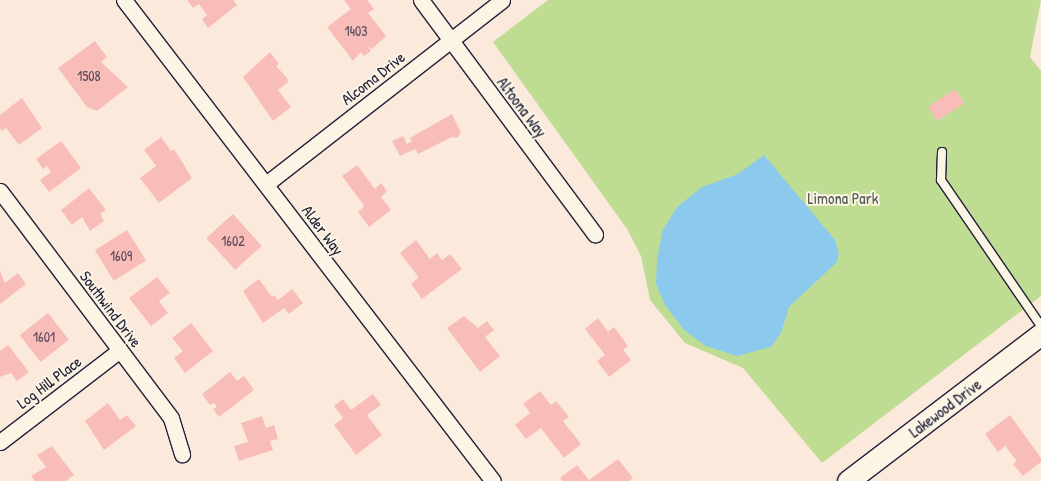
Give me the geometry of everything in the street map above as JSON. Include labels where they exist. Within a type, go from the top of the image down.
[{"type":"street","name":"Alder Way","points":[[124,0],[493,481]]},
{"type":"street","name":"Altoona Way","points":[[421,0],[595,234]]},
{"type":"street","name":"Alcoma Drive","points":[[266,184],[502,0]]},
{"type":"street","name":"Southwind Drive","points":[[0,191],[171,418],[182,454]]},
{"type":"street","name":"Lakewood Drive","points":[[848,481],[1041,334]]},
{"type":"street","name":"Log Hill Place","points":[[0,442],[120,350]]},
{"type":"lane","points":[[942,152],[941,180],[1041,326]]},
{"type":"green space","name":"Limona Park","points":[[548,0],[1041,0],[1030,57],[1041,71],[1041,296],[822,463],[743,368],[685,343],[650,300],[641,256],[627,229],[493,42]]},
{"type":"water","points":[[764,155],[835,240],[839,253],[837,262],[789,307],[781,333],[771,347],[737,356],[706,346],[684,330],[665,305],[656,284],[657,259],[663,230],[677,207],[702,187],[738,174]]},
{"type":"building","points":[[187,0],[233,0],[237,5],[208,28],[202,19],[207,15],[199,4],[193,8]]},
{"type":"building","points":[[344,0],[367,0],[374,9],[368,13],[386,36],[372,49],[368,47],[371,51],[364,56],[361,52],[353,61],[327,27],[351,9]]},
{"type":"building","points":[[95,41],[107,57],[101,62],[128,87],[97,111],[87,107],[58,68]]},
{"type":"building","points":[[270,52],[279,64],[276,66],[287,78],[288,82],[278,90],[291,107],[273,121],[243,77]]},
{"type":"building","points":[[955,89],[964,103],[937,121],[928,106]]},
{"type":"building","points":[[22,98],[42,128],[19,145],[6,128],[2,131],[0,128],[0,115]]},
{"type":"building","points":[[452,114],[461,133],[457,138],[452,137],[418,154],[415,149],[400,156],[392,141],[403,136],[407,144],[412,141],[410,138]]},
{"type":"building","points":[[161,137],[171,151],[174,149],[192,178],[159,203],[140,178],[156,166],[144,150]]},
{"type":"building","points":[[61,141],[81,168],[49,192],[40,180],[51,172],[47,166],[43,169],[36,159]]},
{"type":"building","points":[[357,165],[375,189],[381,183],[387,191],[381,197],[391,210],[369,227],[358,212],[364,207],[363,204],[342,176]]},
{"type":"building","points":[[89,188],[106,210],[100,214],[104,221],[90,231],[82,217],[72,225],[61,210]]},
{"type":"building","points":[[233,214],[262,246],[235,270],[206,238]]},
{"type":"building","points":[[127,230],[146,261],[114,281],[95,250]]},
{"type":"building","points":[[416,240],[430,259],[437,253],[442,260],[450,254],[462,269],[422,299],[411,284],[418,278],[417,275],[400,253]]},
{"type":"building","points":[[0,271],[5,283],[18,273],[26,284],[0,304]]},
{"type":"building","points":[[157,277],[170,293],[159,301],[168,313],[151,326],[129,298]]},
{"type":"building","points":[[259,279],[272,297],[274,295],[278,300],[292,289],[303,303],[289,314],[284,308],[263,323],[243,291]]},
{"type":"building","points":[[48,313],[69,340],[41,362],[20,335]]},
{"type":"building","points":[[464,316],[478,328],[487,321],[494,330],[485,337],[500,356],[480,372],[447,328]]},
{"type":"building","points":[[598,318],[608,332],[614,327],[628,346],[623,350],[631,360],[609,377],[597,361],[605,355],[585,329]]},
{"type":"building","points":[[191,323],[213,351],[185,373],[174,358],[183,351],[172,338]]},
{"type":"building","points":[[8,345],[29,372],[17,381],[11,373],[0,377],[0,351]]},
{"type":"building","points":[[230,372],[237,381],[244,376],[254,390],[219,417],[213,409],[217,407],[214,403],[210,405],[202,394]]},
{"type":"building","points":[[540,391],[551,405],[556,401],[569,417],[563,421],[581,444],[564,458],[541,428],[526,439],[515,425],[530,413],[523,404]]},
{"type":"building","points":[[373,394],[381,405],[367,415],[382,435],[356,455],[334,425],[343,418],[334,406],[343,399],[351,410]]},
{"type":"building","points":[[108,403],[120,420],[127,415],[136,426],[104,450],[85,421]]},
{"type":"building","points":[[1010,415],[1041,458],[1041,462],[1023,476],[1013,464],[1017,461],[1005,446],[998,452],[985,434]]},
{"type":"building","points":[[262,416],[266,428],[274,425],[278,439],[270,441],[273,450],[239,461],[234,446],[248,442],[241,423]]},
{"type":"building","points":[[52,446],[74,475],[66,481],[35,481],[31,476],[46,467],[37,455]]},
{"type":"building","points":[[618,459],[633,478],[629,481],[563,481],[560,478],[577,465],[589,480]]}]
